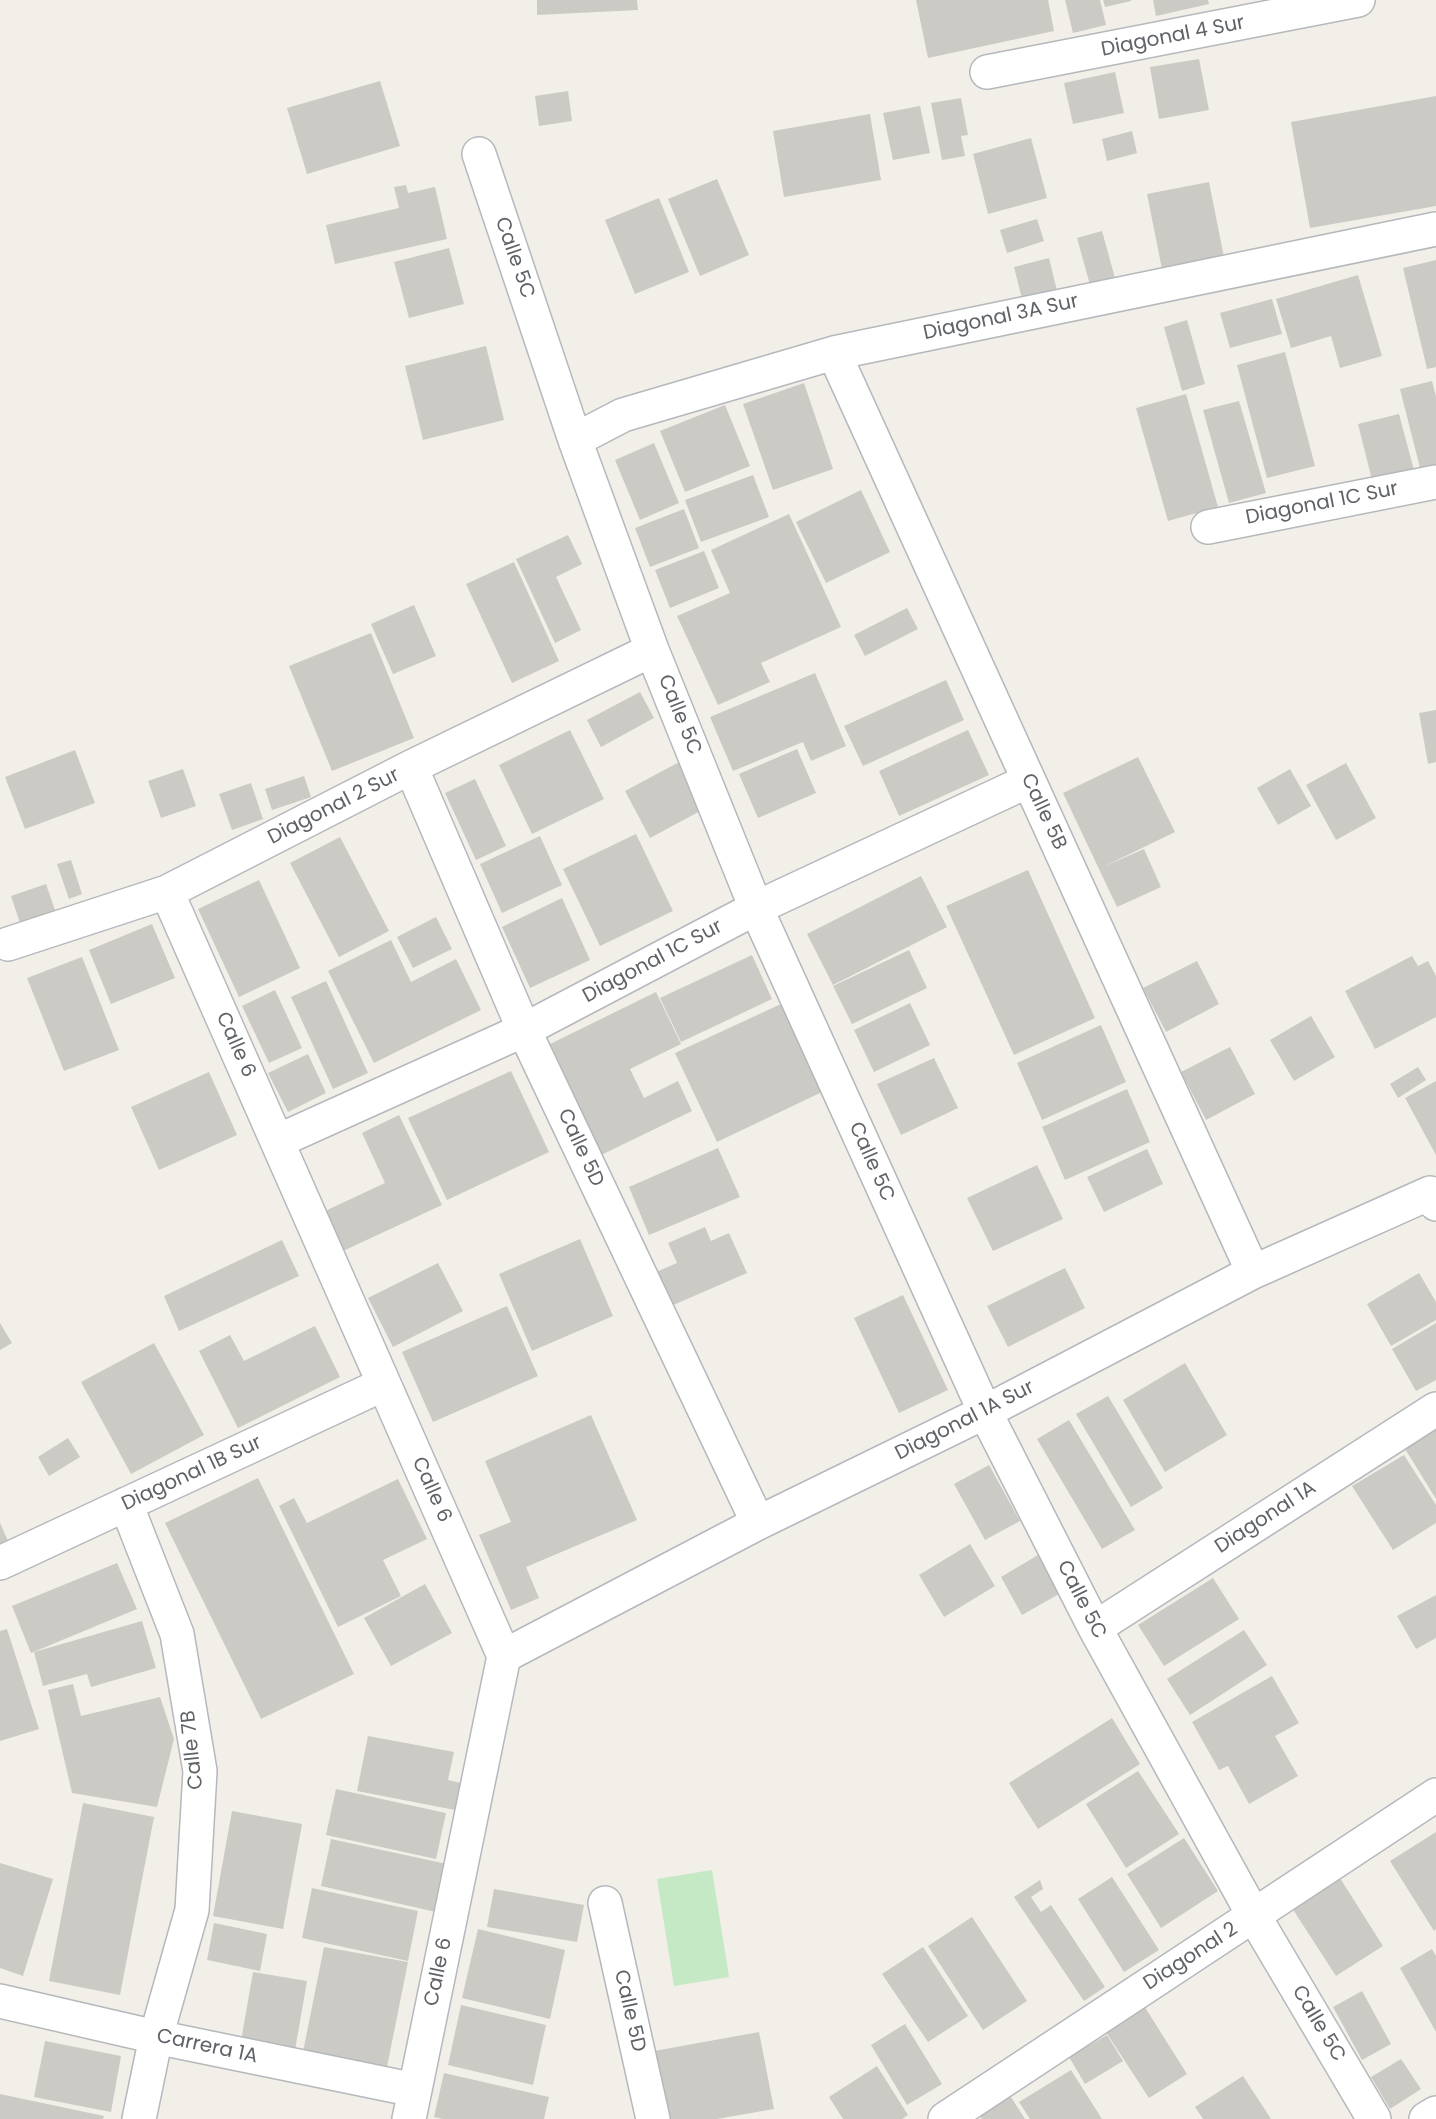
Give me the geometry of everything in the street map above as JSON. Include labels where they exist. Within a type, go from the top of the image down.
[{"type":"street","name":"Diagonal 4 Sur","points":[[987,72],[1229,13],[1358,0]]},
{"type":"street","name":"Calle 5C","points":[[478,154],[575,440],[652,650],[756,908],[985,1412],[1095,1628],[1254,1916],[1374,2119]]},
{"type":"street","name":"Diagonal 3A Sur","points":[[575,440],[622,416],[834,353],[1436,229]]},
{"type":"street","name":"Calle 5B","points":[[834,353],[1253,1272]]},
{"type":"street","name":"Diagonal 1C Sur","points":[[1208,527],[1436,482]]},
{"type":"street","name":"Diagonal 2 Sur","points":[[8,944],[167,892],[411,767],[652,650]]},
{"type":"street","name":"Calle 5D","points":[[411,767],[524,1030],[758,1523]]},
{"type":"street","name":"Diagonal 1C Sur","points":[[278,1141],[524,1030],[756,908],[1028,781]]},
{"type":"street","name":"Calle 6","points":[[167,892],[504,1656],[412,2104]]},
{"type":"street","name":"Diagonal 1A Sur","points":[[504,1656],[758,1523],[985,1412],[1253,1272],[1433,1199]]},
{"type":"street","name":"Diagonal 1B Sur","points":[[0,1563],[384,1384]]},
{"type":"street","name":"Diagonal 1A","points":[[1095,1628],[1436,1408]]},
{"type":"street","name":"Calle 7B","points":[[126,1504],[177,1634],[200,1771],[192,1910],[156,2037],[139,2119]]},
{"type":"street","name":"Diagonal 2","points":[[945,2119],[1436,1795]]},
{"type":"street","name":"Calle 5D","points":[[605,1904],[653,2119]]},
{"type":"street","name":"Carrera 1A","points":[[0,2001],[156,2037],[412,2104]]},
{"type":"street","points":[[1426,2119],[1436,2112]]},
{"type":"green space","points":[[712,1870],[729,1977],[674,1986],[657,1879]]},
{"type":"building","points":[[537,0],[637,0],[638,10],[537,15]]},
{"type":"building","points":[[916,0],[1048,0],[1054,31],[928,58]]},
{"type":"building","points":[[1065,0],[1100,0],[1106,25],[1073,33]]},
{"type":"building","points":[[1103,0],[1131,0],[1131,1],[1105,7]]},
{"type":"building","points":[[1153,0],[1208,0],[1209,4],[1156,16]]},
{"type":"building","points":[[1199,59],[1209,110],[1159,119],[1150,67]]},
{"type":"building","points":[[1115,72],[1124,113],[1073,124],[1064,83]]},
{"type":"building","points":[[380,81],[400,146],[307,174],[287,108]]},
{"type":"building","points":[[568,91],[572,121],[539,126],[535,96]]},
{"type":"building","points":[[1436,96],[1436,206],[1310,228],[1291,122]]},
{"type":"building","points":[[961,98],[968,135],[961,136],[965,156],[942,160],[931,103]]},
{"type":"building","points":[[920,106],[930,153],[893,160],[883,113]]},
{"type":"building","points":[[870,114],[881,180],[784,197],[773,131]]},
{"type":"building","points":[[1132,131],[1137,153],[1107,161],[1102,139]]},
{"type":"building","points":[[1031,138],[1047,198],[988,214],[973,154]]},
{"type":"building","points":[[717,179],[749,255],[700,276],[668,199]]},
{"type":"building","points":[[1209,182],[1225,262],[1163,274],[1147,194]]},
{"type":"building","points":[[406,185],[408,193],[435,187],[447,239],[335,264],[326,225],[399,208],[394,187]]},
{"type":"building","points":[[659,198],[689,272],[635,294],[605,220]]},
{"type":"building","points":[[1037,219],[1044,241],[1007,253],[1000,230]]},
{"type":"building","points":[[1102,231],[1115,278],[1090,285],[1077,238]]},
{"type":"building","points":[[449,248],[464,304],[409,318],[394,262]]},
{"type":"building","points":[[1049,258],[1058,295],[1023,303],[1014,267]]},
{"type":"building","points":[[1436,260],[1436,367],[1427,369],[1403,268]]},
{"type":"building","points":[[1358,275],[1382,356],[1340,368],[1331,336],[1291,348],[1276,299]]},
{"type":"building","points":[[1272,299],[1282,334],[1230,348],[1220,313]]},
{"type":"building","points":[[1187,320],[1205,384],[1182,391],[1164,327]]},
{"type":"building","points":[[486,346],[504,420],[423,440],[405,366]]},
{"type":"building","points":[[1285,352],[1315,466],[1267,478],[1237,365]]},
{"type":"building","points":[[1432,381],[1436,397],[1436,464],[1420,468],[1400,389]]},
{"type":"building","points":[[804,383],[833,469],[773,490],[743,404]]},
{"type":"building","points":[[1186,394],[1218,507],[1168,521],[1136,408]]},
{"type":"building","points":[[1239,401],[1266,493],[1229,503],[1203,410]]},
{"type":"building","points":[[725,405],[750,466],[685,492],[660,431]]},
{"type":"building","points":[[1399,414],[1415,474],[1373,484],[1358,424]]},
{"type":"building","points":[[654,443],[679,503],[640,520],[615,460]]},
{"type":"building","points":[[753,475],[769,517],[701,542],[685,500]]},
{"type":"building","points":[[861,490],[890,552],[826,583],[796,522]]},
{"type":"building","points":[[684,509],[699,548],[650,567],[635,528]]},
{"type":"building","points":[[789,514],[841,627],[761,663],[770,682],[718,705],[677,616],[730,593],[711,550]]},
{"type":"building","points":[[568,535],[582,564],[556,577],[581,630],[555,643],[516,559]]},
{"type":"building","points":[[704,551],[719,588],[670,608],[655,570]]},
{"type":"building","points":[[514,562],[559,661],[512,683],[466,584]]},
{"type":"building","points":[[414,605],[436,656],[393,674],[371,624]]},
{"type":"building","points":[[907,608],[918,629],[865,656],[854,635]]},
{"type":"building","points":[[371,633],[414,738],[332,771],[289,666]]},
{"type":"building","points":[[815,673],[846,746],[811,761],[803,742],[733,771],[710,717]]},
{"type":"building","points":[[946,680],[964,720],[863,766],[844,726]]},
{"type":"building","points":[[640,692],[654,718],[601,747],[587,720]]},
{"type":"building","points":[[1436,710],[1436,762],[1428,764],[1419,713]]},
{"type":"building","points":[[570,730],[604,799],[532,834],[499,765]]},
{"type":"building","points":[[968,730],[989,775],[899,816],[879,771]]},
{"type":"building","points":[[797,749],[816,793],[758,818],[739,774]]},
{"type":"building","points":[[75,750],[95,803],[25,829],[5,777]]},
{"type":"building","points":[[1138,757],[1175,832],[1103,867],[1144,849],[1161,887],[1117,907],[1063,793]]},
{"type":"building","points":[[681,761],[706,808],[650,838],[625,791]]},
{"type":"building","points":[[1346,763],[1376,818],[1336,840],[1306,785]]},
{"type":"building","points":[[183,769],[196,806],[161,818],[148,781]]},
{"type":"building","points":[[1290,769],[1311,806],[1278,825],[1257,788]]},
{"type":"building","points":[[304,776],[311,797],[272,810],[265,789]]},
{"type":"building","points":[[475,779],[506,846],[476,860],[445,793]]},
{"type":"building","points":[[251,783],[263,819],[232,830],[219,794]]},
{"type":"building","points":[[636,834],[673,911],[600,946],[563,869]]},
{"type":"building","points":[[540,836],[562,885],[502,913],[480,864]]},
{"type":"building","points":[[340,837],[389,931],[339,957],[290,863]]},
{"type":"building","points":[[71,860],[82,894],[69,899],[57,864]]},
{"type":"building","points":[[1028,870],[1095,1018],[1014,1055],[946,906]]},
{"type":"building","points":[[921,876],[947,927],[833,985],[807,934]]},
{"type":"building","points":[[259,880],[300,968],[239,997],[198,909]]},
{"type":"building","points":[[46,884],[58,919],[23,932],[11,896]]},
{"type":"building","points":[[562,898],[590,960],[530,988],[502,927]]},
{"type":"building","points":[[436,917],[452,949],[413,968],[397,937]]},
{"type":"building","points":[[152,924],[175,978],[111,1004],[89,950]]},
{"type":"building","points":[[391,940],[411,982],[456,959],[481,1010],[374,1063],[328,971]]},
{"type":"building","points":[[909,950],[927,988],[852,1024],[833,986]]},
{"type":"building","points":[[752,955],[772,999],[681,1042],[660,998]]},
{"type":"building","points":[[1412,956],[1418,966],[1428,961],[1436,976],[1436,1017],[1375,1049],[1345,991]]},
{"type":"building","points":[[82,957],[119,1050],[64,1071],[27,978]]},
{"type":"building","points":[[1197,961],[1219,1004],[1166,1032],[1143,988]]},
{"type":"building","points":[[326,981],[368,1073],[333,1089],[291,997]]},
{"type":"building","points":[[275,990],[302,1048],[269,1063],[242,1006]]},
{"type":"building","points":[[656,992],[681,1044],[630,1069],[644,1098],[678,1081],[692,1111],[599,1156],[546,1046]]},
{"type":"building","points":[[910,1003],[930,1045],[874,1072],[854,1030]]},
{"type":"building","points":[[781,1004],[822,1092],[717,1142],[675,1053]]},
{"type":"building","points":[[1311,1016],[1335,1057],[1294,1081],[1270,1040]]},
{"type":"building","points":[[1101,1025],[1126,1082],[1042,1120],[1017,1063]]},
{"type":"building","points":[[1230,1047],[1255,1094],[1206,1120],[1181,1072]]},
{"type":"building","points":[[308,1054],[326,1093],[288,1112],[268,1073]]},
{"type":"building","points":[[934,1058],[958,1108],[901,1135],[877,1084]]},
{"type":"building","points":[[1418,1067],[1426,1080],[1398,1098],[1390,1084]]},
{"type":"building","points":[[511,1071],[549,1152],[447,1200],[408,1118]]},
{"type":"building","points":[[209,1072],[237,1135],[159,1170],[131,1107]]},
{"type":"building","points":[[1436,1081],[1436,1155],[1405,1098]]},
{"type":"building","points":[[1127,1089],[1150,1142],[1065,1180],[1042,1127]]},
{"type":"building","points":[[399,1115],[442,1205],[343,1251],[325,1211],[385,1183],[362,1133]]},
{"type":"building","points":[[718,1148],[740,1197],[649,1235],[629,1187]]},
{"type":"building","points":[[1147,1149],[1163,1184],[1104,1212],[1087,1177]]},
{"type":"building","points":[[1037,1165],[1063,1219],[993,1251],[967,1198]]},
{"type":"building","points":[[705,1227],[711,1241],[729,1233],[747,1273],[671,1306],[656,1272],[677,1263],[668,1243]]},
{"type":"building","points":[[580,1239],[613,1316],[532,1351],[499,1274]]},
{"type":"building","points":[[282,1240],[299,1276],[179,1331],[164,1296]]},
{"type":"building","points":[[438,1263],[463,1311],[393,1347],[368,1298]]},
{"type":"building","points":[[1065,1268],[1085,1308],[1008,1347],[987,1306]]},
{"type":"building","points":[[1419,1273],[1436,1302],[1436,1320],[1391,1346],[1367,1304]]},
{"type":"building","points":[[903,1295],[948,1390],[899,1413],[854,1318]]},
{"type":"building","points":[[507,1306],[538,1376],[433,1422],[402,1352]]},
{"type":"building","points":[[0,1323],[12,1343],[0,1350]]},
{"type":"building","points":[[1436,1323],[1436,1380],[1416,1391],[1392,1349]]},
{"type":"building","points":[[315,1326],[340,1377],[238,1428],[199,1351],[230,1335],[244,1361]]},
{"type":"building","points":[[154,1343],[204,1435],[131,1474],[81,1382]]},
{"type":"building","points":[[1185,1363],[1227,1435],[1165,1472],[1123,1400]]},
{"type":"building","points":[[1108,1396],[1163,1488],[1131,1507],[1076,1414]]},
{"type":"building","points":[[591,1415],[637,1520],[526,1567],[539,1598],[511,1610],[479,1535],[511,1522],[485,1461]]},
{"type":"building","points":[[1069,1420],[1135,1530],[1102,1549],[1037,1439]]},
{"type":"building","points":[[1436,1424],[1436,1499],[1402,1444]]},
{"type":"building","points":[[68,1438],[80,1457],[49,1476],[38,1457]]},
{"type":"building","points":[[1404,1455],[1436,1505],[1436,1523],[1393,1550],[1352,1486]]},
{"type":"building","points":[[989,1465],[1020,1521],[985,1540],[954,1484]]},
{"type":"building","points":[[258,1478],[354,1674],[261,1719],[165,1523]]},
{"type":"building","points":[[398,1479],[427,1539],[383,1560],[401,1596],[338,1627],[279,1506],[294,1498],[307,1523]]},
{"type":"building","points":[[0,1523],[9,1543],[0,1547]]},
{"type":"building","points":[[970,1544],[995,1586],[944,1617],[919,1575]]},
{"type":"building","points":[[1038,1555],[1059,1594],[1022,1615],[1001,1577]]},
{"type":"building","points":[[117,1563],[137,1609],[31,1653],[12,1606]]},
{"type":"building","points":[[1213,1578],[1239,1619],[1164,1666],[1138,1625]]},
{"type":"building","points":[[425,1584],[452,1633],[391,1666],[364,1618]]},
{"type":"building","points":[[1436,1595],[1436,1638],[1416,1649],[1397,1616]]},
{"type":"building","points":[[142,1621],[156,1668],[91,1687],[87,1674],[43,1686],[34,1652]]},
{"type":"building","points":[[7,1629],[39,1729],[0,1741],[0,1631]]},
{"type":"building","points":[[1244,1630],[1267,1665],[1190,1715],[1167,1679]]},
{"type":"building","points":[[1272,1676],[1299,1723],[1275,1736],[1298,1776],[1249,1804],[1228,1766],[1219,1770],[1192,1722]]},
{"type":"building","points":[[73,1684],[81,1716],[160,1697],[174,1739],[157,1807],[72,1793],[48,1690]]},
{"type":"building","points":[[1112,1718],[1140,1764],[1038,1829],[1009,1783]]},
{"type":"building","points":[[368,1736],[454,1752],[448,1780],[461,1783],[455,1810],[357,1791]]},
{"type":"building","points":[[1138,1771],[1179,1834],[1126,1868],[1086,1804]]},
{"type":"building","points":[[336,1789],[446,1813],[436,1859],[326,1835]]},
{"type":"building","points":[[83,1803],[154,1817],[120,1995],[49,1981]]},
{"type":"building","points":[[232,1811],[302,1824],[283,1929],[213,1916]]},
{"type":"building","points":[[1436,1832],[1436,1929],[1434,1931],[1390,1861]]},
{"type":"building","points":[[1184,1838],[1218,1891],[1161,1928],[1127,1874]]},
{"type":"building","points":[[331,1839],[447,1864],[436,1912],[321,1886]]},
{"type":"building","points":[[0,1863],[53,1879],[23,1976],[0,1968]]},
{"type":"building","points":[[1338,1875],[1383,1946],[1336,1976],[1290,1905]]},
{"type":"building","points":[[1112,1877],[1159,1950],[1124,1972],[1078,1899]]},
{"type":"building","points":[[1040,1880],[1043,1889],[1031,1897],[1041,1912],[1051,1905],[1105,1987],[1084,2001],[1014,1897]]},
{"type":"building","points":[[312,1888],[418,1911],[408,1961],[302,1938]]},
{"type":"building","points":[[494,1889],[584,1905],[577,1942],[487,1927]]},
{"type":"building","points":[[972,1917],[1027,2001],[983,2030],[928,1946]]},
{"type":"building","points":[[214,1923],[267,1934],[260,1971],[207,1960]]},
{"type":"building","points":[[478,1929],[565,1950],[550,2019],[462,1998]]},
{"type":"building","points":[[324,1947],[408,1962],[387,2067],[303,2052]]},
{"type":"building","points":[[923,1947],[968,2016],[928,2042],[882,1974]]},
{"type":"building","points":[[1432,1949],[1436,1956],[1436,2032],[1400,1968]]},
{"type":"building","points":[[253,1972],[307,1981],[295,2050],[241,2041]]},
{"type":"building","points":[[1362,1991],[1391,2044],[1362,2060],[1333,2007]]},
{"type":"building","points":[[1141,2001],[1187,2074],[1149,2098],[1102,2026]]},
{"type":"building","points":[[461,2005],[546,2025],[533,2085],[448,2065]]},
{"type":"building","points":[[905,2024],[942,2084],[907,2105],[871,2045]]},
{"type":"building","points":[[759,2032],[774,2109],[717,2119],[667,2119],[654,2051]]},
{"type":"building","points":[[1107,2035],[1123,2061],[1085,2084],[1069,2057]]},
{"type":"building","points":[[45,2041],[121,2056],[111,2112],[34,2097]]},
{"type":"building","points":[[1401,2059],[1421,2089],[1390,2109],[1371,2077]]},
{"type":"building","points":[[877,2066],[908,2115],[902,2119],[843,2119],[829,2097]]},
{"type":"building","points":[[1071,2070],[1102,2119],[1030,2119],[1019,2102]]},
{"type":"building","points":[[444,2073],[549,2097],[544,2119],[443,2119],[434,2117]]},
{"type":"building","points":[[1243,2076],[1271,2119],[1203,2119],[1195,2107]]},
{"type":"building","points":[[0,2094],[104,2116],[103,2119],[0,2119]]},
{"type":"building","points":[[1009,2094],[1025,2119],[982,2119],[978,2113]]}]
